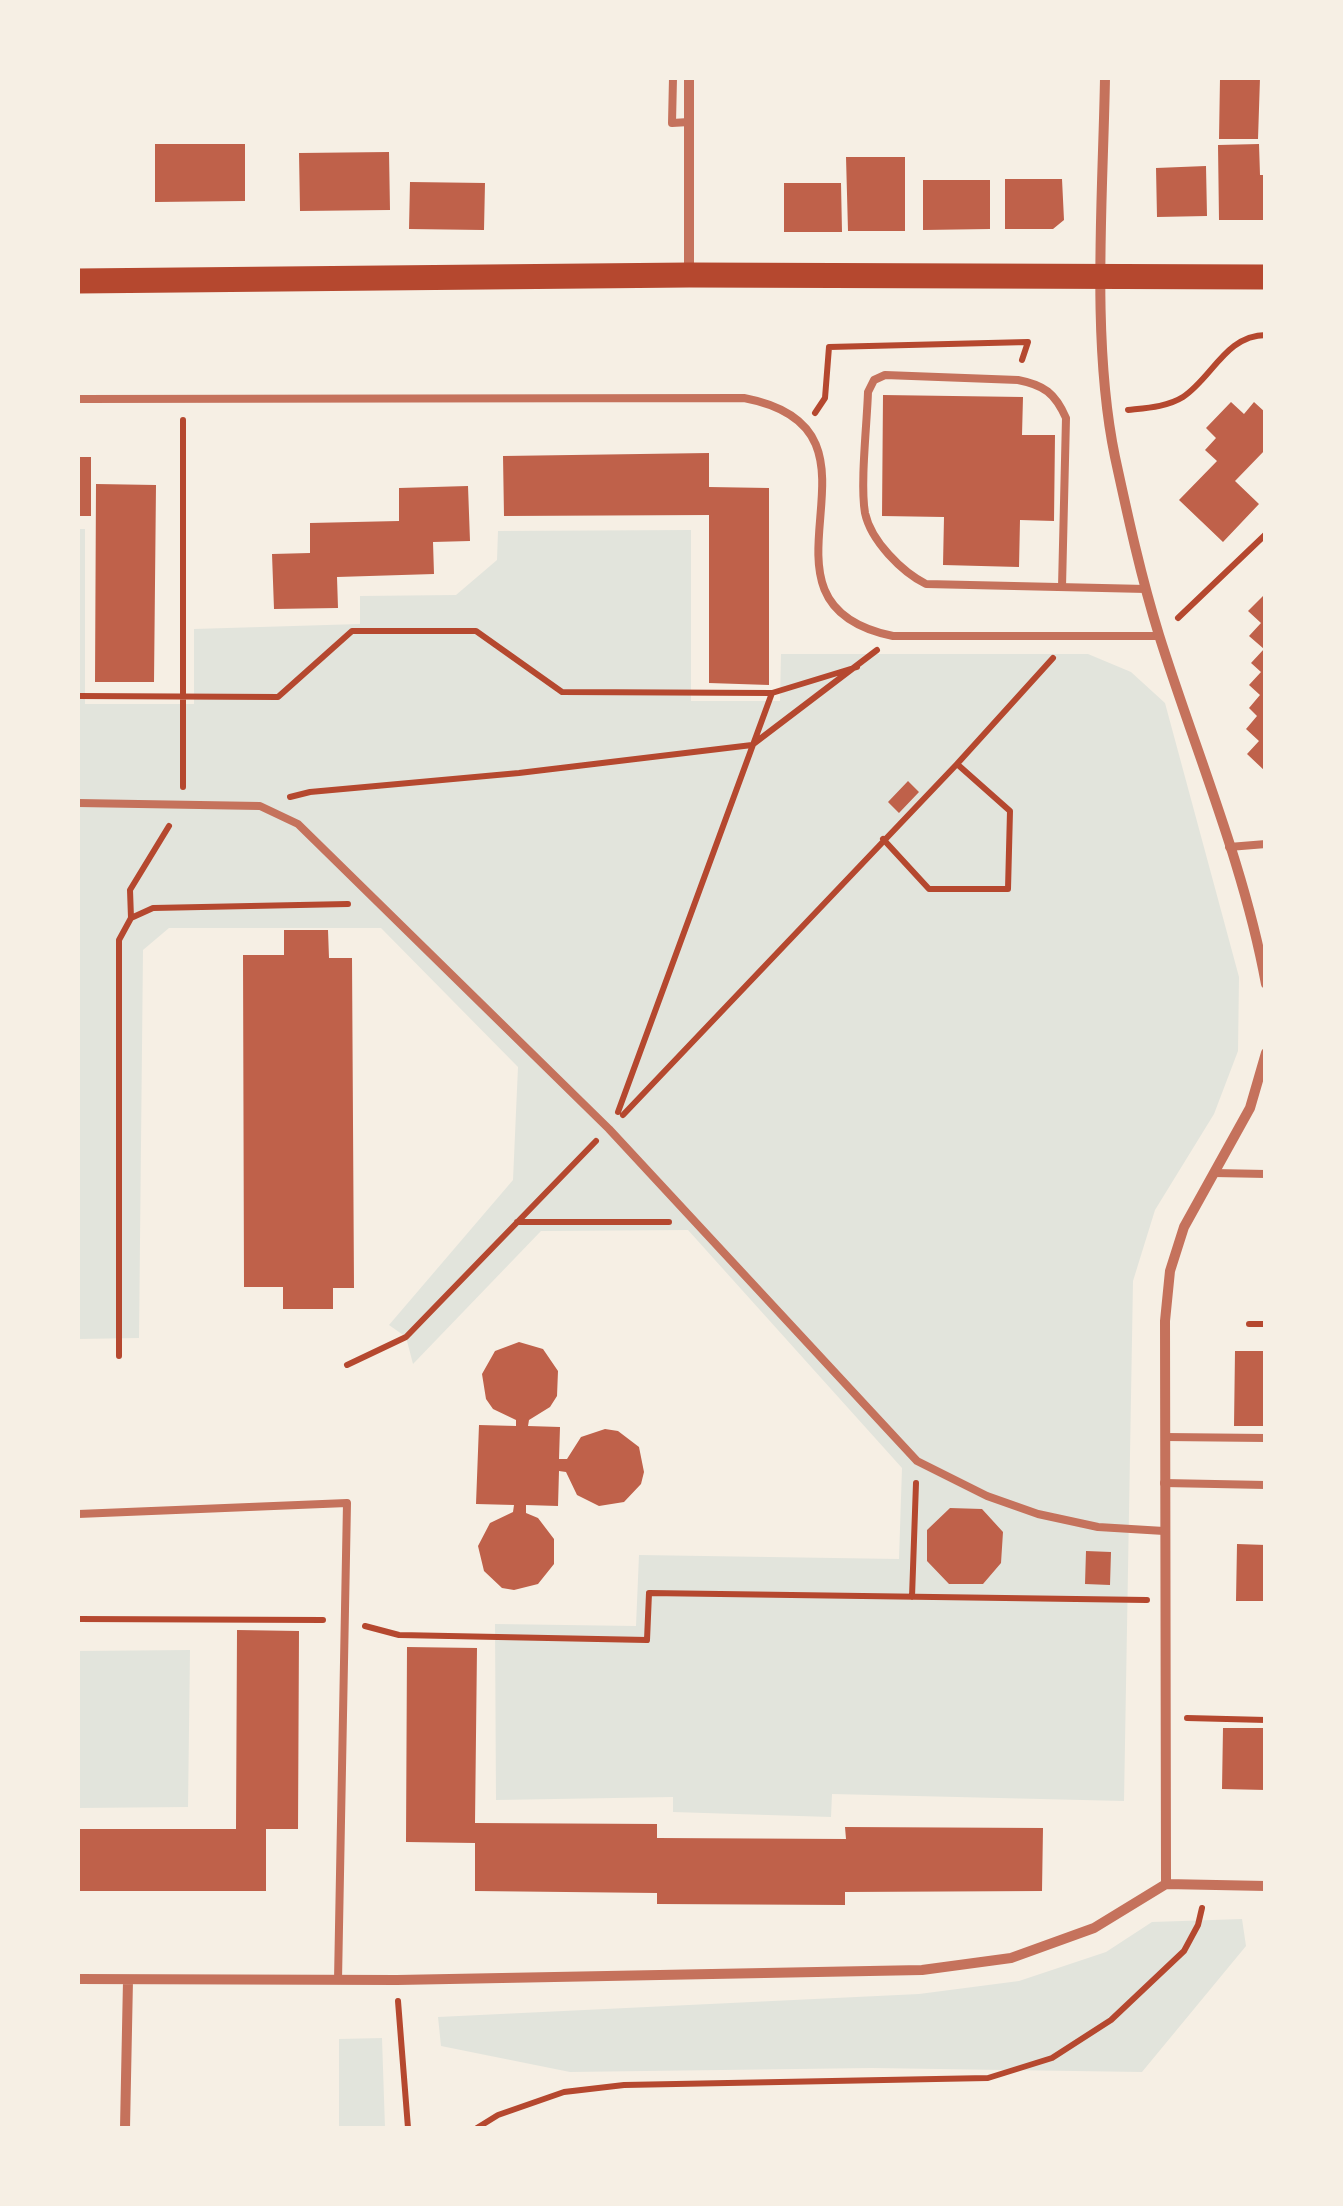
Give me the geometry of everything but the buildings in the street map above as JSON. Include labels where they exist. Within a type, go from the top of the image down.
[{"type":"main road","points":[[78,281],[689,275],[1266,277]]},
{"type":"street","points":[[689,78],[689,275]]},
{"type":"street","points":[[1104,78],[1102,277],[1108,413],[1146,589],[1229,847],[1266,984]]},
{"type":"street","points":[[1166,1884],[1163,1600],[1165,1321],[1170,1271],[1184,1228],[1250,1108],[1266,1053]]},
{"type":"street","points":[[78,1979],[338,1980],[922,1970],[1011,1958],[1094,1928],[1166,1884],[1266,1886]]},
{"type":"street","points":[[125,2128],[128,1980]]},
{"type":"lane","points":[[673,78],[672,122],[689,122]]},
{"type":"lane","points":[[1062,587],[1066,418],[1056,397],[1040,384],[1016,380],[885,375],[874,380],[868,392],[865,511],[872,531],[910,576],[926,584],[1146,589]]},
{"type":"lane","points":[[78,399],[744,398],[770,403],[806,425],[817,445],[822,473],[818,560],[823,591],[841,616],[864,630],[893,636],[1160,636]]},
{"type":"lane","points":[[78,803],[260,806],[298,824],[609,1128],[917,1460],[986,1496],[1038,1514],[1098,1527],[1164,1531]]},
{"type":"lane","points":[[1229,847],[1266,844]]},
{"type":"lane","points":[[1214,1173],[1266,1174]]},
{"type":"lane","points":[[1165,1437],[1266,1438]]},
{"type":"lane","points":[[1164,1483],[1266,1485]]},
{"type":"lane","points":[[78,1514],[347,1502],[338,1980]]},
{"type":"path","points":[[1108,413],[1162,406],[1181,399],[1225,354],[1241,342],[1266,335]]},
{"type":"path","points":[[826,398],[829,347],[1028,342],[1016,380]]},
{"type":"path","points":[[118,1356],[120,940],[131,918],[130,890],[182,806],[184,398]]},
{"type":"path","points":[[1160,636],[1266,534]]},
{"type":"path","points":[[78,696],[278,697],[352,630],[476,631],[562,692],[772,693],[857,667]]},
{"type":"path","points":[[772,693],[614,1123],[957,764],[1074,634]]},
{"type":"path","points":[[260,806],[310,792],[519,773],[752,744],[893,636]]},
{"type":"path","points":[[884,839],[929,889],[1008,889],[1010,811],[957,764]]},
{"type":"path","points":[[131,918],[153,908],[380,904]]},
{"type":"path","points":[[346,1365],[406,1337],[609,1128]]},
{"type":"path","points":[[516,1222],[697,1222]]},
{"type":"path","points":[[1249,1324],[1266,1324]]},
{"type":"path","points":[[912,1596],[917,1460]]},
{"type":"path","points":[[78,1619],[344,1620],[399,1635],[647,1640],[649,1594],[1163,1600]]},
{"type":"path","points":[[1164,1718],[1266,1720]]},
{"type":"path","points":[[477,2128],[498,2115],[564,2092],[624,2085],[988,2078],[1052,2058],[1111,2020],[1184,1951],[1198,1925],[1207,1886]]},
{"type":"path","points":[[398,2028],[408,2128]]},
{"type":"shaded area","points":[[78,529],[85,529],[85,704],[194,704],[194,629],[360,624],[360,596],[456,595],[497,560],[498,531],[691,530],[691,701],[780,701],[781,654],[1088,654],[1131,672],[1165,703],[1239,977],[1238,1051],[1214,1114],[1155,1210],[1133,1281],[1124,1801],[832,1794],[831,1817],[673,1812],[673,1797],[496,1800],[495,1624],[636,1626],[639,1555],[899,1559],[902,1468],[688,1230],[541,1231],[413,1364],[406,1337],[389,1325],[513,1180],[518,1067],[381,928],[169,928],[143,950],[139,1338],[78,1339]]},
{"type":"shaded area","points":[[190,1650],[188,1807],[78,1808],[78,1651]]},
{"type":"shaded area","points":[[1242,1919],[1246,1946],[1142,2072],[872,2068],[570,2072],[441,2046],[438,2017],[919,1994],[1019,1981],[1106,1952],[1152,1922]]},
{"type":"shaded area","points":[[382,2038],[385,2128],[339,2128],[339,2039]]}]
